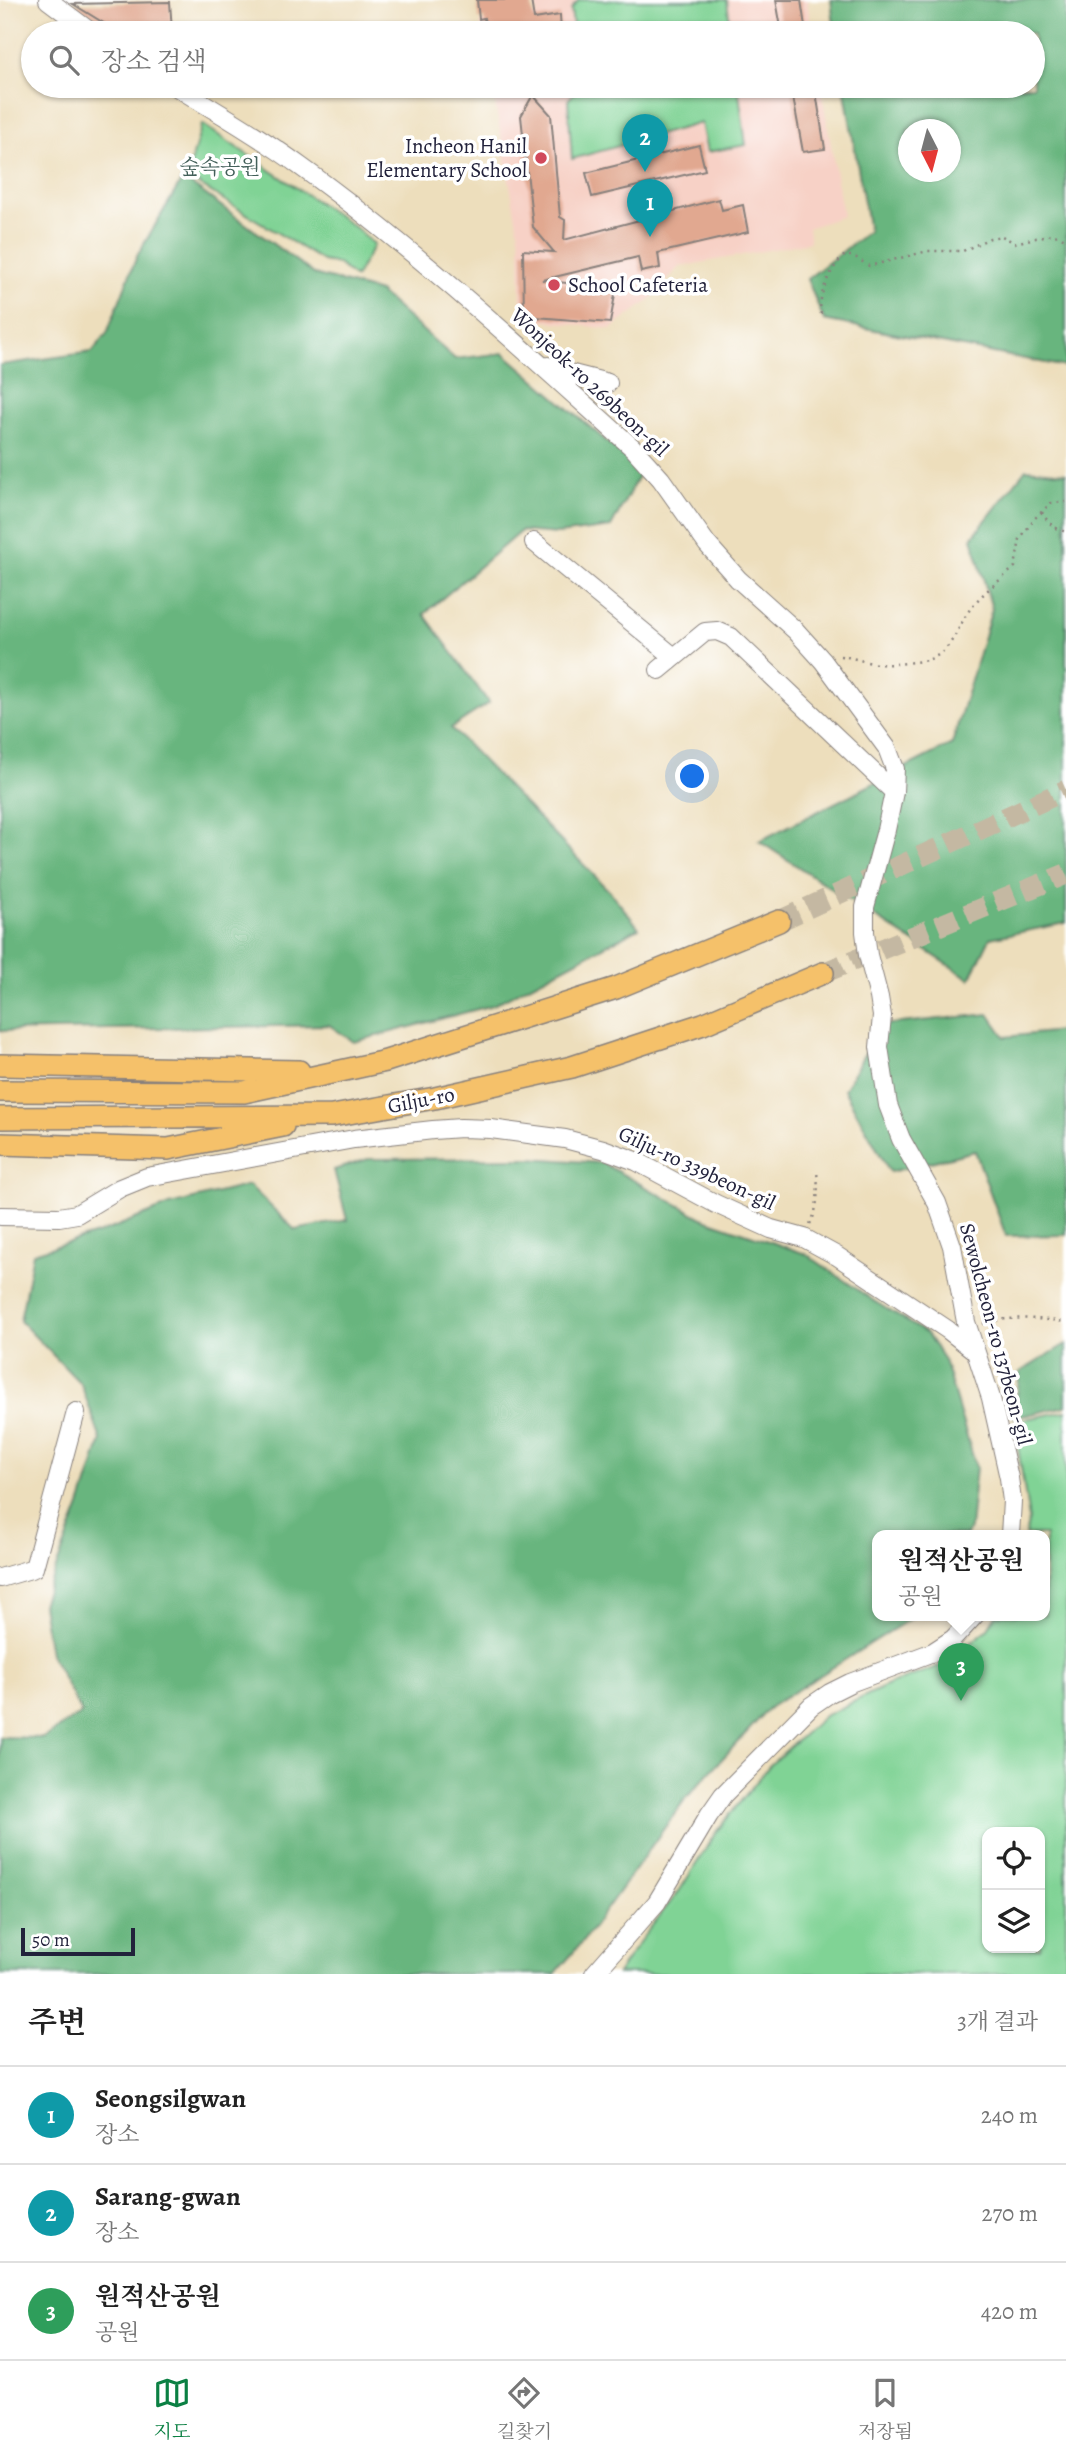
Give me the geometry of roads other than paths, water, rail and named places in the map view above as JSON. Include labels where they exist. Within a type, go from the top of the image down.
[{"type":"main road","points":[[0,1091],[244,1092],[386,1062],[616,988],[779,921]]},
{"type":"main road","name":"Gilju-ro","points":[[0,1118],[332,1116],[435,1098],[572,1067],[703,1024],[823,973]]},
{"type":"main road","points":[[0,1065],[336,1072]]},
{"type":"main road","points":[[0,1144],[168,1149],[332,1116]]},
{"type":"street","points":[[48,0],[76,21]]},
{"type":"street","name":"Wonjeok-ro 269beon-gil","points":[[195,98],[251,131],[379,225],[537,361],[633,448],[661,480],[706,544],[738,579],[796,631],[824,661],[887,748],[895,769],[894,792],[886,830],[864,907]]},
{"type":"street","points":[[537,361],[561,372],[608,383]]},
{"type":"street","points":[[534,542],[674,657]]},
{"type":"street","points":[[659,670],[705,632],[717,631],[731,637],[894,792]]},
{"type":"street","name":"Sewolcheon-ro 137beon-gil","points":[[864,907],[864,932],[880,1007],[879,1047],[888,1105],[901,1139],[937,1203],[952,1246],[969,1331],[991,1398],[1009,1478],[1012,1501],[1010,1530]]},
{"type":"street","name":"Gilju-ro 339beon-gil","points":[[0,1216],[59,1217],[77,1214],[120,1188],[147,1177],[354,1139],[461,1128],[565,1139],[636,1161],[716,1204],[771,1229],[804,1238],[837,1256],[975,1351]]},
{"type":"street","points":[[0,1578],[34,1568],[76,1412]]},
{"type":"street","points":[[594,1974],[657,1902],[723,1795],[811,1706],[850,1683],[933,1652],[953,1639],[970,1621]]},
{"type":"tunnel","points":[[779,921],[1066,790]]},
{"type":"tunnel","points":[[823,973],[1066,874]]},
{"type":"place","name":"Incheon Hanil Elementary School","points":[[541,158]]},
{"type":"place","name":"Sarang-gwan","points":[[645,172]]},
{"type":"place","name":"Seongsilgwan","points":[[650,237]]},
{"type":"place","name":"School Cafeteria","points":[[554,285]]},
{"type":"place","name":"원적산공원","points":[[961,1701]]},
{"type":"park label","name":"숲속공원","points":[[220,167]]}]
